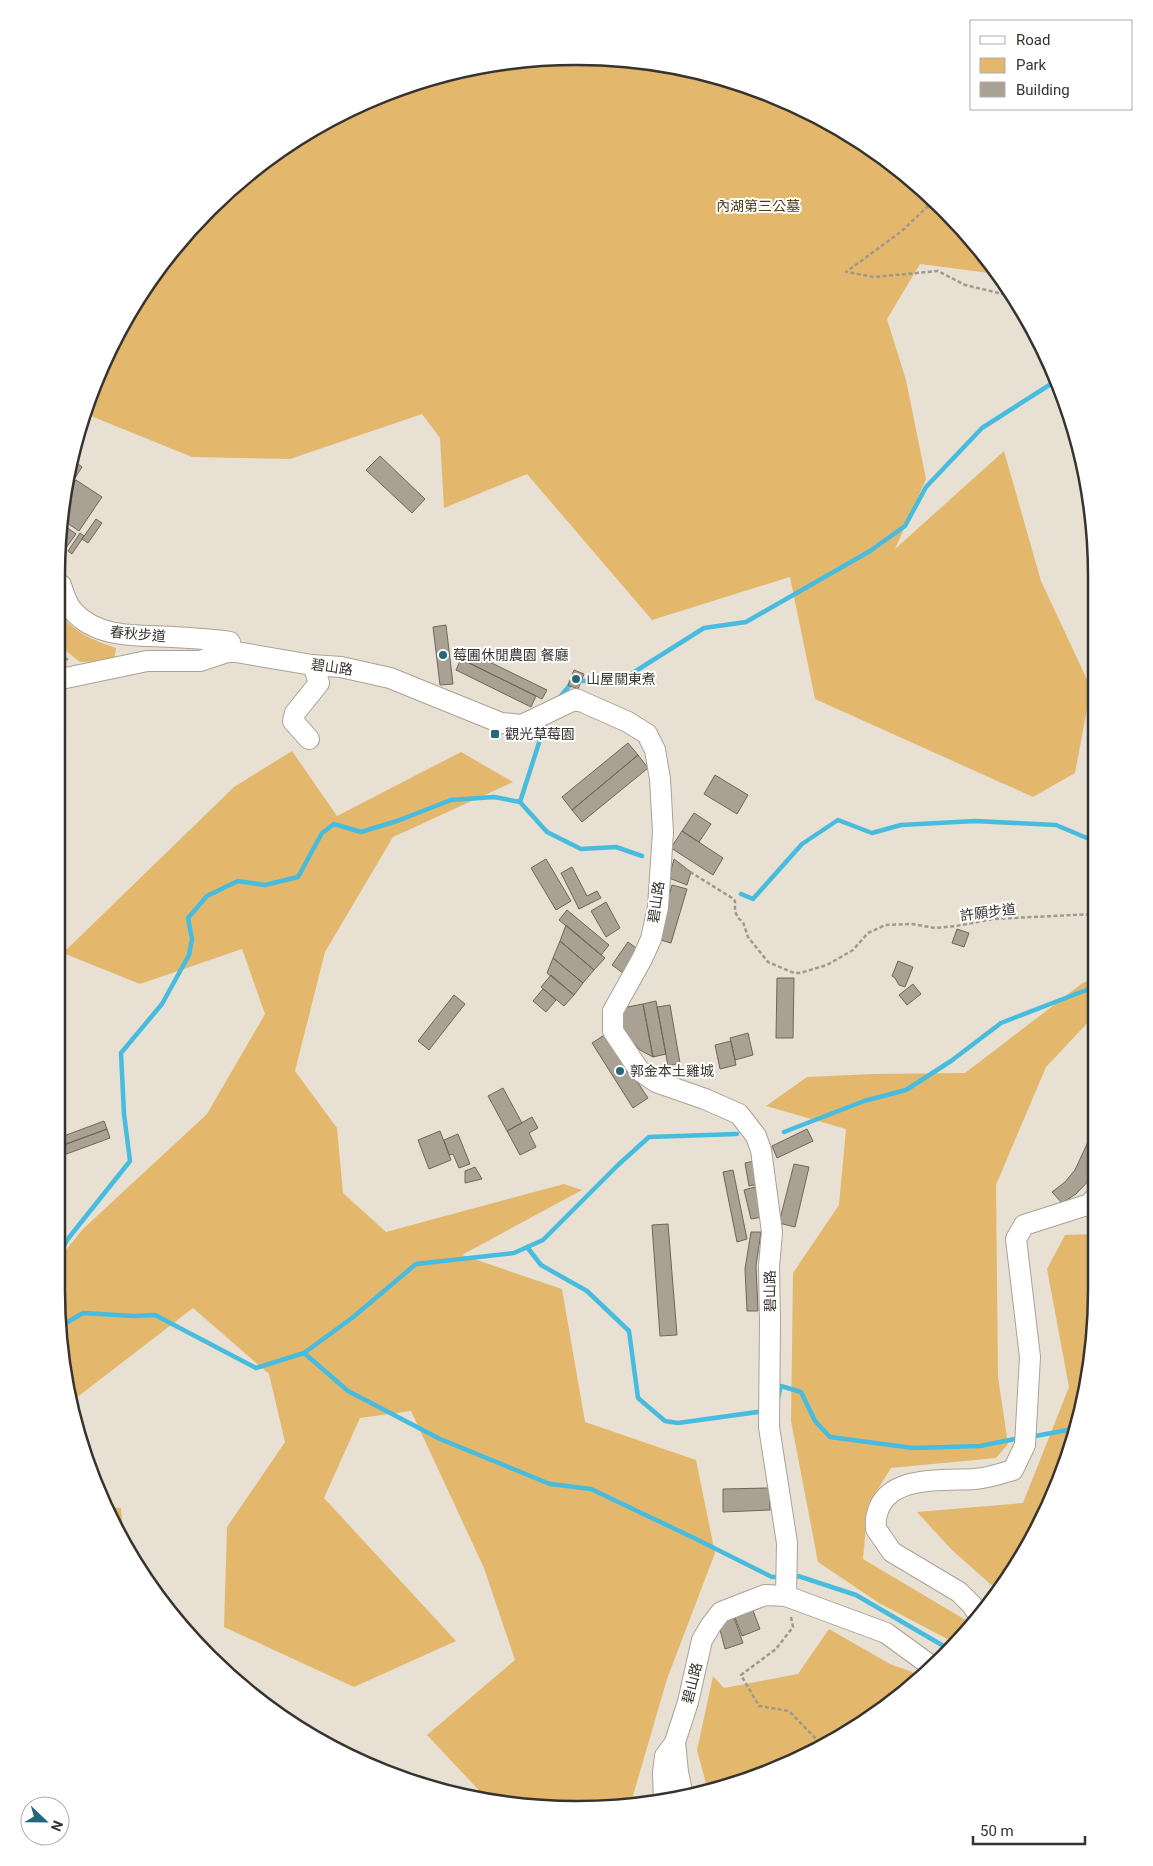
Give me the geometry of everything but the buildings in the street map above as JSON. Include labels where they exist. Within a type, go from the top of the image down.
[{"type":"street","name":"春秋步道","points":[[65,599],[74,612],[87,624],[104,631],[123,635],[230,642],[230,651]]},
{"type":"street","name":"碧山路","points":[[65,678],[147,661],[200,661],[230,651],[313,665],[341,667],[390,678],[501,723],[522,725],[576,699],[628,722],[647,734],[655,750],[660,779],[662,856],[658,907],[651,939],[613,1011],[613,1032],[639,1070],[656,1082],[705,1099],[739,1114],[756,1136],[761,1150],[772,1232],[769,1266],[769,1426],[787,1543],[786,1596]]},
{"type":"street","points":[[309,739],[293,721],[295,713],[319,683],[313,665]]},
{"type":"street","points":[[975,1610],[959,1592],[892,1552],[876,1529],[877,1513],[887,1496],[905,1485],[924,1481],[985,1478],[1013,1470],[1025,1445],[1030,1357],[1016,1239],[1024,1225],[1088,1205]]},
{"type":"street","name":"碧山路","points":[[682,1790],[675,1742],[688,1702],[702,1640],[710,1625],[721,1612],[765,1595],[786,1596],[886,1633],[926,1662]]},
{"type":"street","points":[[664,1793],[665,1756],[675,1742]]},
{"type":"path","points":[[928,206],[902,231],[846,272],[874,278],[938,271],[965,285],[1003,294]]},
{"type":"path","name":"許願步道","points":[[662,856],[732,898],[735,901],[735,911],[738,918],[743,922],[748,937],[768,962],[794,973],[807,972],[827,965],[853,950],[868,933],[885,925],[912,924],[935,928],[993,919],[1088,914]]},
{"type":"path","points":[[786,1596],[793,1627],[776,1649],[741,1675],[759,1706],[789,1711],[817,1740]]},
{"type":"green space","name":"內湖第三公墓","points":[[576,65],[643,69],[709,82],[741,92],[803,118],[861,151],[914,192],[938,215],[961,239],[988,273],[920,264],[887,319],[906,380],[926,479],[895,549],[1004,451],[1041,581],[1088,682],[1088,704],[1075,773],[1033,797],[815,699],[790,577],[652,620],[527,474],[444,508],[440,438],[422,414],[290,459],[192,457],[91,416],[92,412],[118,350],[151,292],[171,265],[192,239],[239,192],[292,151],[350,118],[412,92],[444,82],[510,69]]},
{"type":"green space","points":[[65,619],[86,636],[116,648],[114,661],[80,662],[65,650]]},
{"type":"green space","points":[[292,751],[337,816],[461,752],[513,782],[393,837],[325,952],[295,1071],[337,1128],[343,1193],[386,1232],[564,1184],[582,1190],[462,1255],[562,1289],[585,1422],[696,1460],[715,1553],[667,1679],[632,1798],[576,1801],[543,1800],[480,1792],[427,1735],[515,1660],[484,1568],[411,1411],[360,1418],[324,1498],[456,1641],[354,1687],[224,1627],[227,1527],[285,1442],[269,1374],[193,1308],[77,1398],[69,1356],[66,1323],[65,1251],[83,1229],[207,1114],[265,1014],[242,949],[140,984],[65,954],[65,951],[234,787]]},
{"type":"green space","points":[[1084,982],[1088,982],[1088,1022],[1046,1067],[996,1185],[998,1377],[1008,1444],[996,1458],[891,1468],[868,1505],[863,1559],[966,1620],[949,1640],[879,1603],[818,1562],[791,1421],[793,1273],[839,1205],[846,1129],[766,1106],[807,1077],[965,1073]]},
{"type":"green space","points":[[1088,1234],[1087,1323],[1078,1389],[1071,1422],[1049,1485],[1019,1545],[993,1586],[952,1550],[917,1512],[1023,1503],[1069,1387],[1047,1269],[1065,1235]]},
{"type":"green space","points":[[114,1508],[121,1508],[122,1524]]},
{"type":"green space","points":[[829,1629],[890,1664],[915,1673],[861,1715],[803,1748],[741,1774],[706,1785],[697,1750],[713,1676],[724,1688],[798,1674]]},
{"type":"waterway","points":[[559,698],[575,679],[602,685],[631,674],[704,628],[746,622],[870,551],[905,526],[926,487],[982,428],[1050,384]]},
{"type":"waterway","points":[[520,802],[546,721]]},
{"type":"waterway","points":[[65,1244],[130,1161],[124,1114],[121,1053],[162,1004],[189,955],[192,939],[188,918],[207,896],[238,881],[265,885],[298,877],[322,833],[334,824],[361,832],[397,821],[451,800],[494,797],[520,802],[547,832],[581,849],[616,847],[642,856]]},
{"type":"waterway","points":[[741,894],[753,899],[802,844],[838,820],[872,833],[901,825],[975,821],[1056,825],[1088,838]]},
{"type":"waterway","points":[[784,1132],[864,1101],[906,1090],[951,1061],[1001,1023],[1088,989]]},
{"type":"waterway","points":[[66,1323],[83,1313],[134,1316],[155,1315],[256,1368],[304,1353],[352,1318],[416,1264],[514,1253],[543,1240],[618,1165],[649,1137],[737,1134]]},
{"type":"waterway","points":[[527,1247],[541,1265],[587,1291],[629,1331],[638,1398],[665,1421],[678,1423],[765,1411]]},
{"type":"waterway","points":[[304,1353],[348,1391],[440,1439],[550,1484],[591,1489],[772,1577],[781,1577]]},
{"type":"waterway","points":[[778,1398],[781,1386],[801,1392],[815,1421],[830,1437],[913,1448],[980,1446],[1020,1438]]},
{"type":"waterway","points":[[1030,1437],[1069,1430]]},
{"type":"waterway","points":[[791,1577],[798,1576],[856,1595],[943,1646]]},
{"type":"place","name":"莓圃休閒農園 餐廳","points":[[443,655]]},
{"type":"place","name":"山屋關東煮","points":[[576,679]]},
{"type":"place","name":"觀光草莓園","points":[[495,734]]},
{"type":"place","name":"郭金本土雞城","points":[[620,1071]]}]
